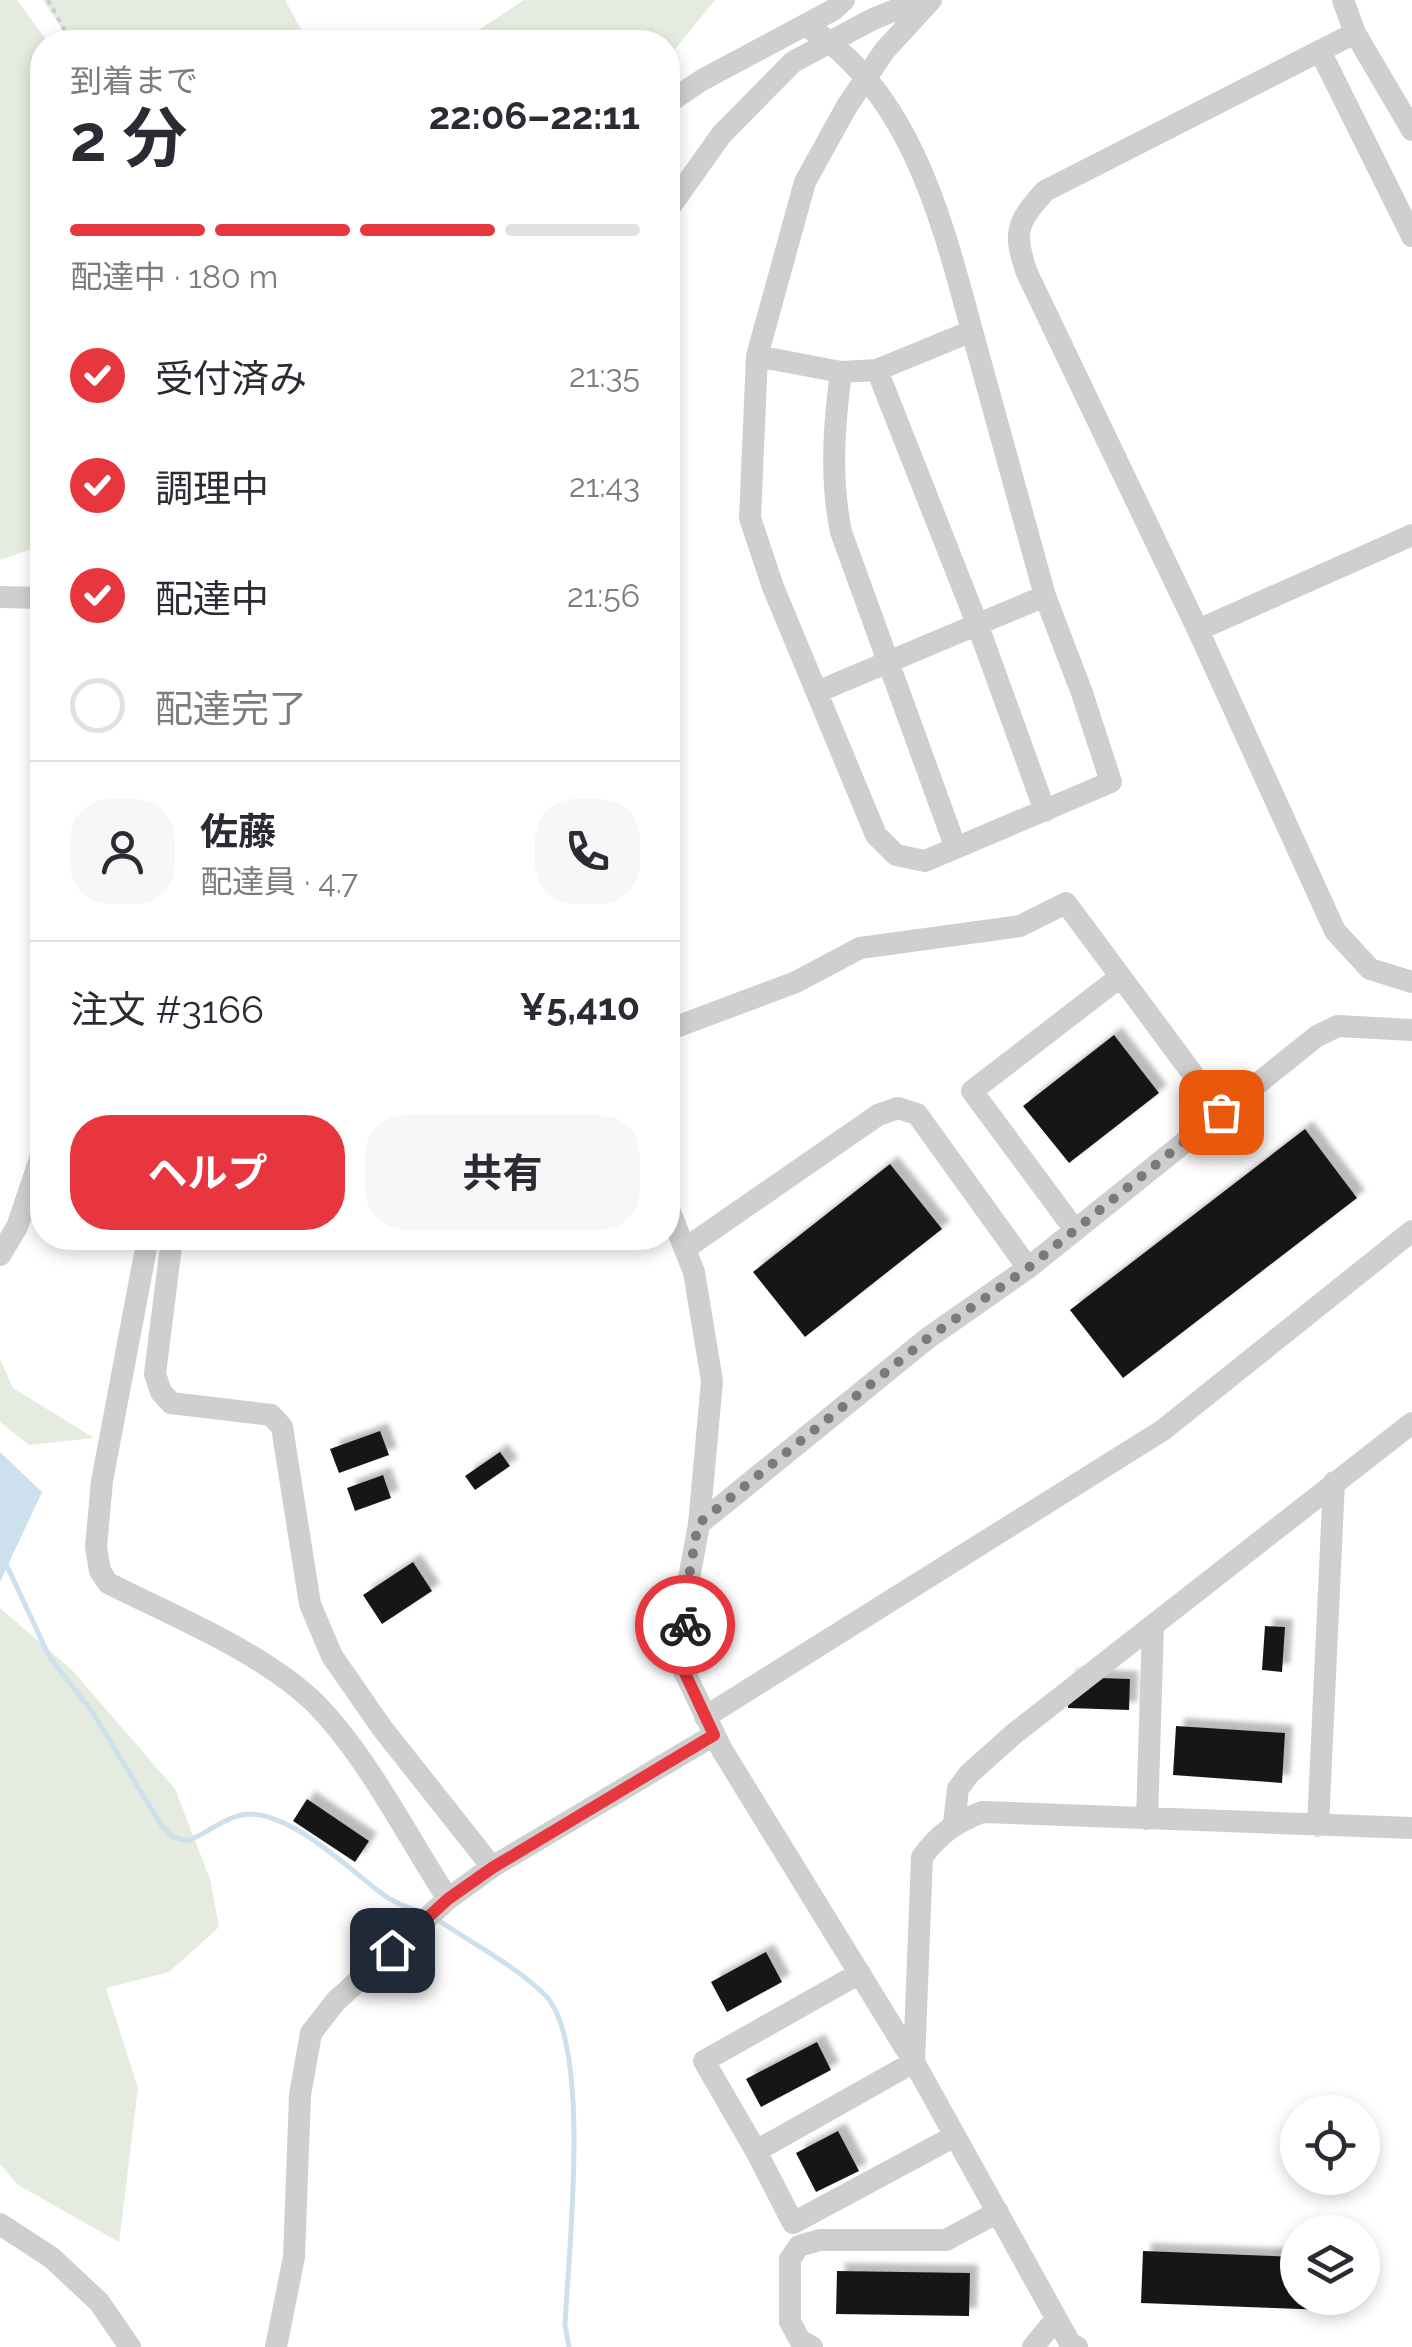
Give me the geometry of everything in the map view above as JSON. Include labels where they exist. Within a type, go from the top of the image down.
[{"type":"street","points":[[680,96],[833,10],[844,0]]},
{"type":"street","points":[[680,193],[721,135],[793,62],[919,0]]},
{"type":"street","points":[[805,25],[832,41],[866,78],[906,136],[944,228],[1045,596],[1111,782],[925,861],[896,855],[876,835],[772,587],[750,518],[757,356],[805,182],[846,106],[866,78],[885,50],[931,0]]},
{"type":"street","points":[[1343,0],[1355,33],[1412,130]]},
{"type":"street","points":[[1355,33],[1044,191],[1026,212],[1016,242],[1027,273],[1198,630],[1335,932],[1370,970],[1412,982]]},
{"type":"street","points":[[1320,51],[1412,236]]},
{"type":"street","points":[[757,356],[841,372],[878,370],[972,331]]},
{"type":"street","points":[[878,370],[1045,811]]},
{"type":"street","points":[[841,372],[834,431],[835,501],[841,532],[955,846]]},
{"type":"street","points":[[1198,630],[1412,535]]},
{"type":"street","points":[[816,692],[1045,596]]},
{"type":"street","points":[[0,597],[30,598]]},
{"type":"street","points":[[680,1026],[796,982],[860,948],[1020,926],[1066,904],[1221,1112]]},
{"type":"street","points":[[1075,1230],[972,1091],[1120,977]]},
{"type":"street","points":[[698,1524],[928,1338],[1028,1268],[1317,1036],[1338,1026],[1412,1030]]},
{"type":"street","points":[[686,1248],[878,1115],[898,1108],[917,1114],[1028,1268]]},
{"type":"street","points":[[0,1255],[17,1227],[30,1189]]},
{"type":"street","points":[[276,2347],[294,2256],[300,2095],[312,2033],[336,2001],[448,1899],[1163,1430],[1412,1231]]},
{"type":"street","points":[[680,1234],[705,1322],[712,1381],[698,1524],[686,1594],[683,1669],[710,1726],[914,2062],[1070,2343],[1077,2347]]},
{"type":"street","points":[[146,1250],[102,1482],[96,1547],[100,1571],[108,1583],[247,1654],[311,1700],[350,1743],[448,1899]]},
{"type":"street","points":[[170,1250],[154,1374],[160,1392],[170,1403],[271,1415],[282,1428],[310,1604],[332,1656],[382,1728],[492,1868]]},
{"type":"street","points":[[954,1823],[958,1789],[1015,1733],[1412,1422]]},
{"type":"street","points":[[1318,1826],[1334,1482]]},
{"type":"street","points":[[1146,1819],[1152,1625]]},
{"type":"street","points":[[914,2062],[922,1857],[954,1823],[982,1812],[1412,1828]]},
{"type":"street","points":[[860,1974],[704,2061],[793,2223],[955,2136]]},
{"type":"street","points":[[756,2151],[914,2062]]},
{"type":"street","points":[[812,2347],[800,2340],[790,2322],[790,2259],[799,2246],[820,2240],[946,2240],[998,2212]]},
{"type":"street","points":[[0,2224],[52,2258],[88,2291],[130,2347]]},
{"type":"street","points":[[1034,2347],[1056,2318]]},
{"type":"path","points":[[48,0],[64,30]]},
{"type":"shaded area","points":[[0,0],[17,0],[39,30],[30,30],[30,549],[0,560]]},
{"type":"shaded area","points":[[43,0],[285,0],[301,30],[63,30]]},
{"type":"shaded area","points":[[524,0],[715,0],[680,43],[680,30],[478,30]]},
{"type":"shaded area","points":[[0,1359],[13,1388],[94,1438],[29,1445],[0,1422]]},
{"type":"shaded area","points":[[0,1608],[72,1670],[175,1789],[210,1879],[219,1927],[169,1972],[106,1988],[138,2088],[119,2242],[18,2185],[0,2164]]},
{"type":"water","points":[[0,1452],[42,1492],[0,1582]]},
{"type":"building","points":[[1114,1035],[1159,1093],[1069,1163],[1023,1106]]},
{"type":"building","points":[[1305,1129],[1357,1198],[1123,1378],[1070,1310]]},
{"type":"building","points":[[890,1164],[942,1229],[805,1337],[753,1272]]},
{"type":"building","points":[[380,1431],[389,1455],[339,1473],[330,1449]]},
{"type":"building","points":[[500,1452],[510,1466],[475,1490],[465,1476]]},
{"type":"building","points":[[383,1475],[391,1498],[355,1511],[347,1488]]},
{"type":"building","points":[[413,1562],[432,1591],[382,1624],[363,1595]]},
{"type":"building","points":[[1265,1626],[1285,1627],[1282,1672],[1262,1670]]},
{"type":"building","points":[[1069,1677],[1130,1679],[1129,1710],[1068,1708]]},
{"type":"building","points":[[1176,1726],[1285,1733],[1282,1783],[1173,1775]]},
{"type":"building","points":[[307,1799],[369,1841],[355,1862],[293,1821]]},
{"type":"building","points":[[766,1952],[782,1982],[727,2012],[711,1982]]},
{"type":"building","points":[[817,2042],[831,2070],[761,2107],[746,2079]]},
{"type":"building","points":[[838,2131],[859,2171],[816,2192],[796,2153]]},
{"type":"building","points":[[1143,2251],[1280,2256],[1280,2308],[1141,2303]]},
{"type":"building","points":[[837,2271],[970,2273],[969,2316],[836,2314]]},
{"type":"waterway","points":[[0,1551],[50,1658],[91,1710],[162,1826],[173,1837],[187,1841],[242,1815],[267,1817],[320,1845],[386,1897],[423,1913]]},
{"type":"waterway","points":[[438,1920],[532,1983],[559,2019],[573,2101],[573,2202],[565,2325],[569,2347]]},
{"type":"way so far","points":[[685,1625],[698,1524],[928,1338],[1028,1268],[1221,1112]]},
{"type":"route","points":[[392,1950],[448,1899],[492,1868],[714,1735],[683,1669],[685,1625]]}]
